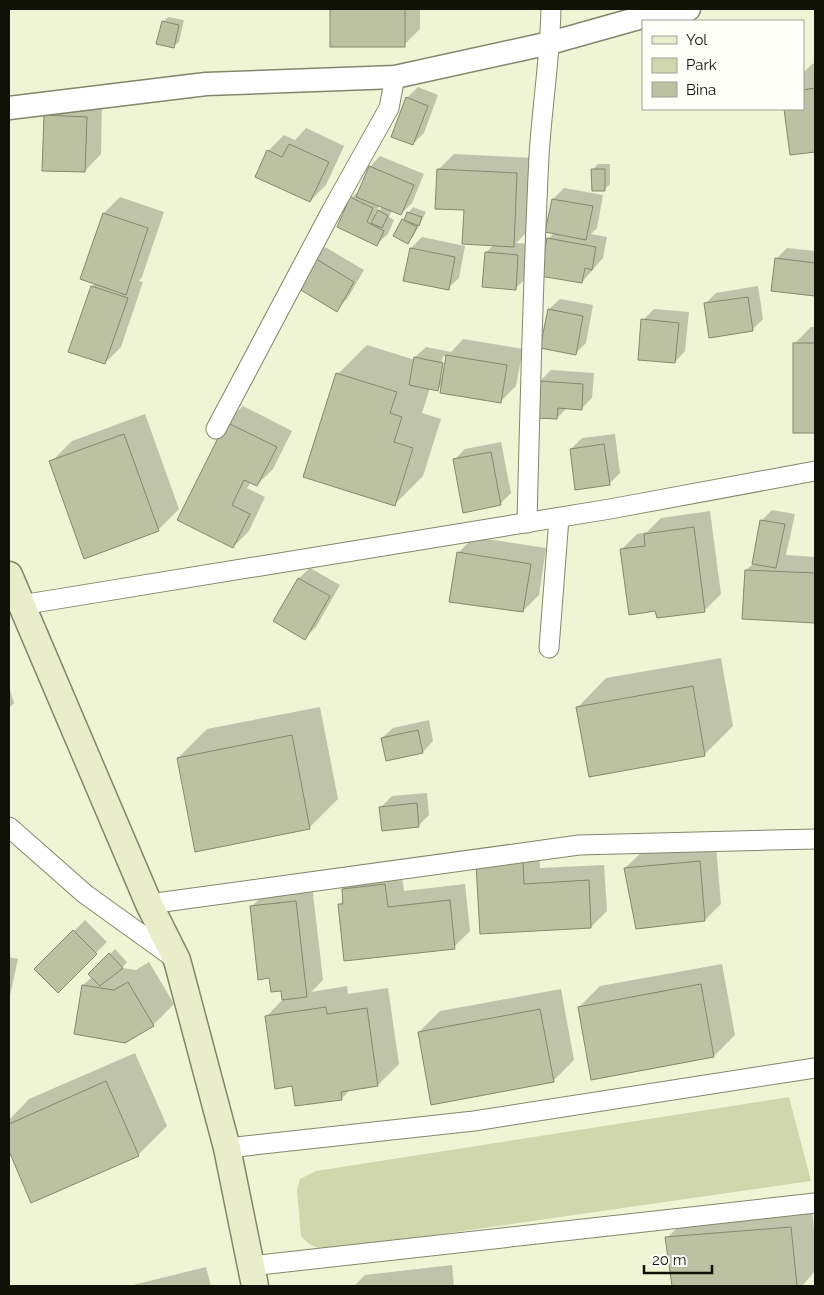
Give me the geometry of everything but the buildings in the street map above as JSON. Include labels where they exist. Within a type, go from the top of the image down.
[{"type":"main road","points":[[9,575],[150,904],[177,960],[227,1148],[253,1276]]},
{"type":"street","points":[[527,523],[532,306],[540,153],[550,43],[551,9]]},
{"type":"street","points":[[9,108],[206,84],[395,77],[550,43],[664,10],[689,9]]},
{"type":"street","points":[[216,429],[332,210],[389,108],[395,77]]},
{"type":"street","points":[[21,604],[558,518],[815,471]]},
{"type":"street","points":[[549,648],[558,518]]},
{"type":"street","points":[[9,827],[85,894],[177,960]]},
{"type":"street","points":[[150,904],[579,845],[815,839]]},
{"type":"street","points":[[227,1148],[474,1121],[815,1068]]},
{"type":"street","points":[[253,1276],[815,1203]]},
{"type":"green space","points":[[789,1097],[811,1181],[324,1251],[309,1244],[301,1236],[297,1190],[300,1179],[316,1171]]}]
